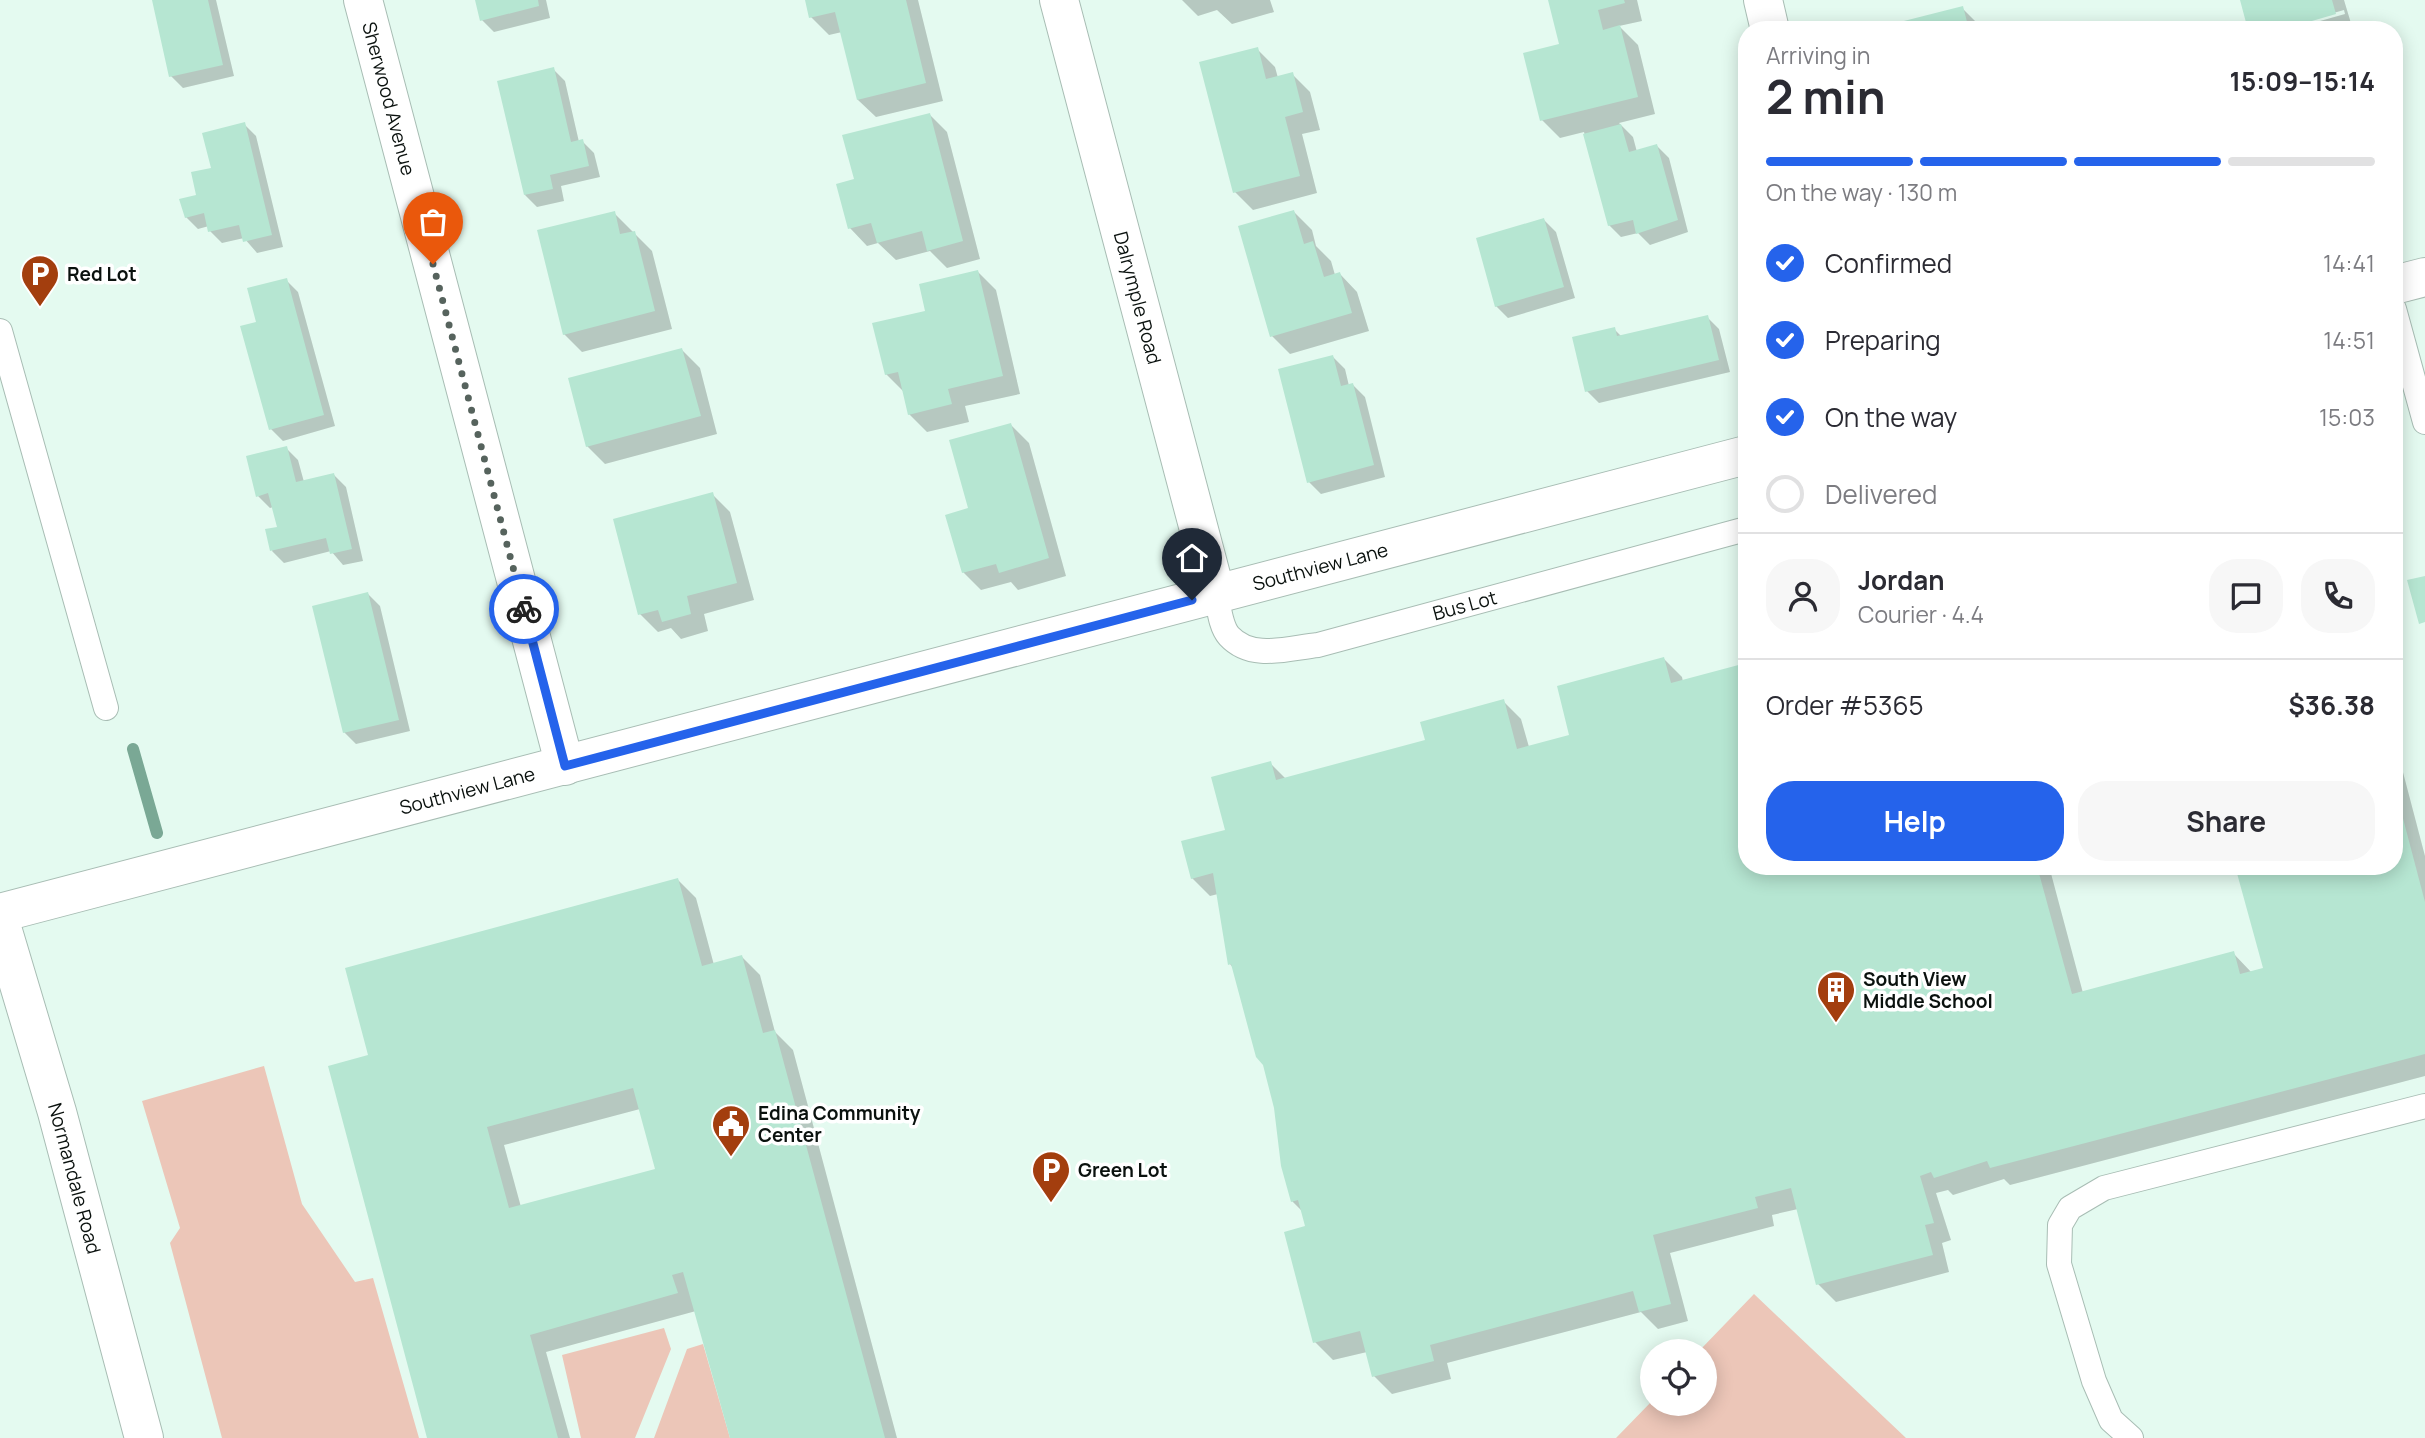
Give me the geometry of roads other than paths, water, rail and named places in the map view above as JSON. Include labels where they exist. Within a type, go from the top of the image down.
[{"type":"street","name":"Sherwood Avenue","points":[[363,0],[565,766]]},
{"type":"street","name":"Dalrymple Road","points":[[1059,0],[1216,594]]},
{"type":"street","points":[[1763,0],[1768,21]]},
{"type":"street","points":[[2403,283],[2425,277]]},
{"type":"street","name":"Southview Lane","points":[[0,913],[1738,457]]},
{"type":"street","name":"Normandale Road","points":[[0,922],[57,1112],[144,1438]]},
{"type":"lane","points":[[0,331],[106,708]]},
{"type":"lane","points":[[2403,342],[2425,422]]},
{"type":"lane","name":"Bus Lot","points":[[1216,594],[1224,627],[1229,636],[1255,652],[1306,646],[1738,530]]},
{"type":"lane","points":[[2131,1438],[2111,1420],[2094,1381],[2059,1264],[2060,1225],[2070,1208],[2104,1188],[2425,1106]]},
{"type":"waterway","points":[[133,749],[157,833]]},
{"type":"place","name":"Red Lot","points":[[40,308]]},
{"type":"place","name":"South View Middle School","points":[[1836,1024]]},
{"type":"place","name":"Edina Community Center","points":[[731,1158]]},
{"type":"place","name":"Green Lot","points":[[1051,1204]]}]
